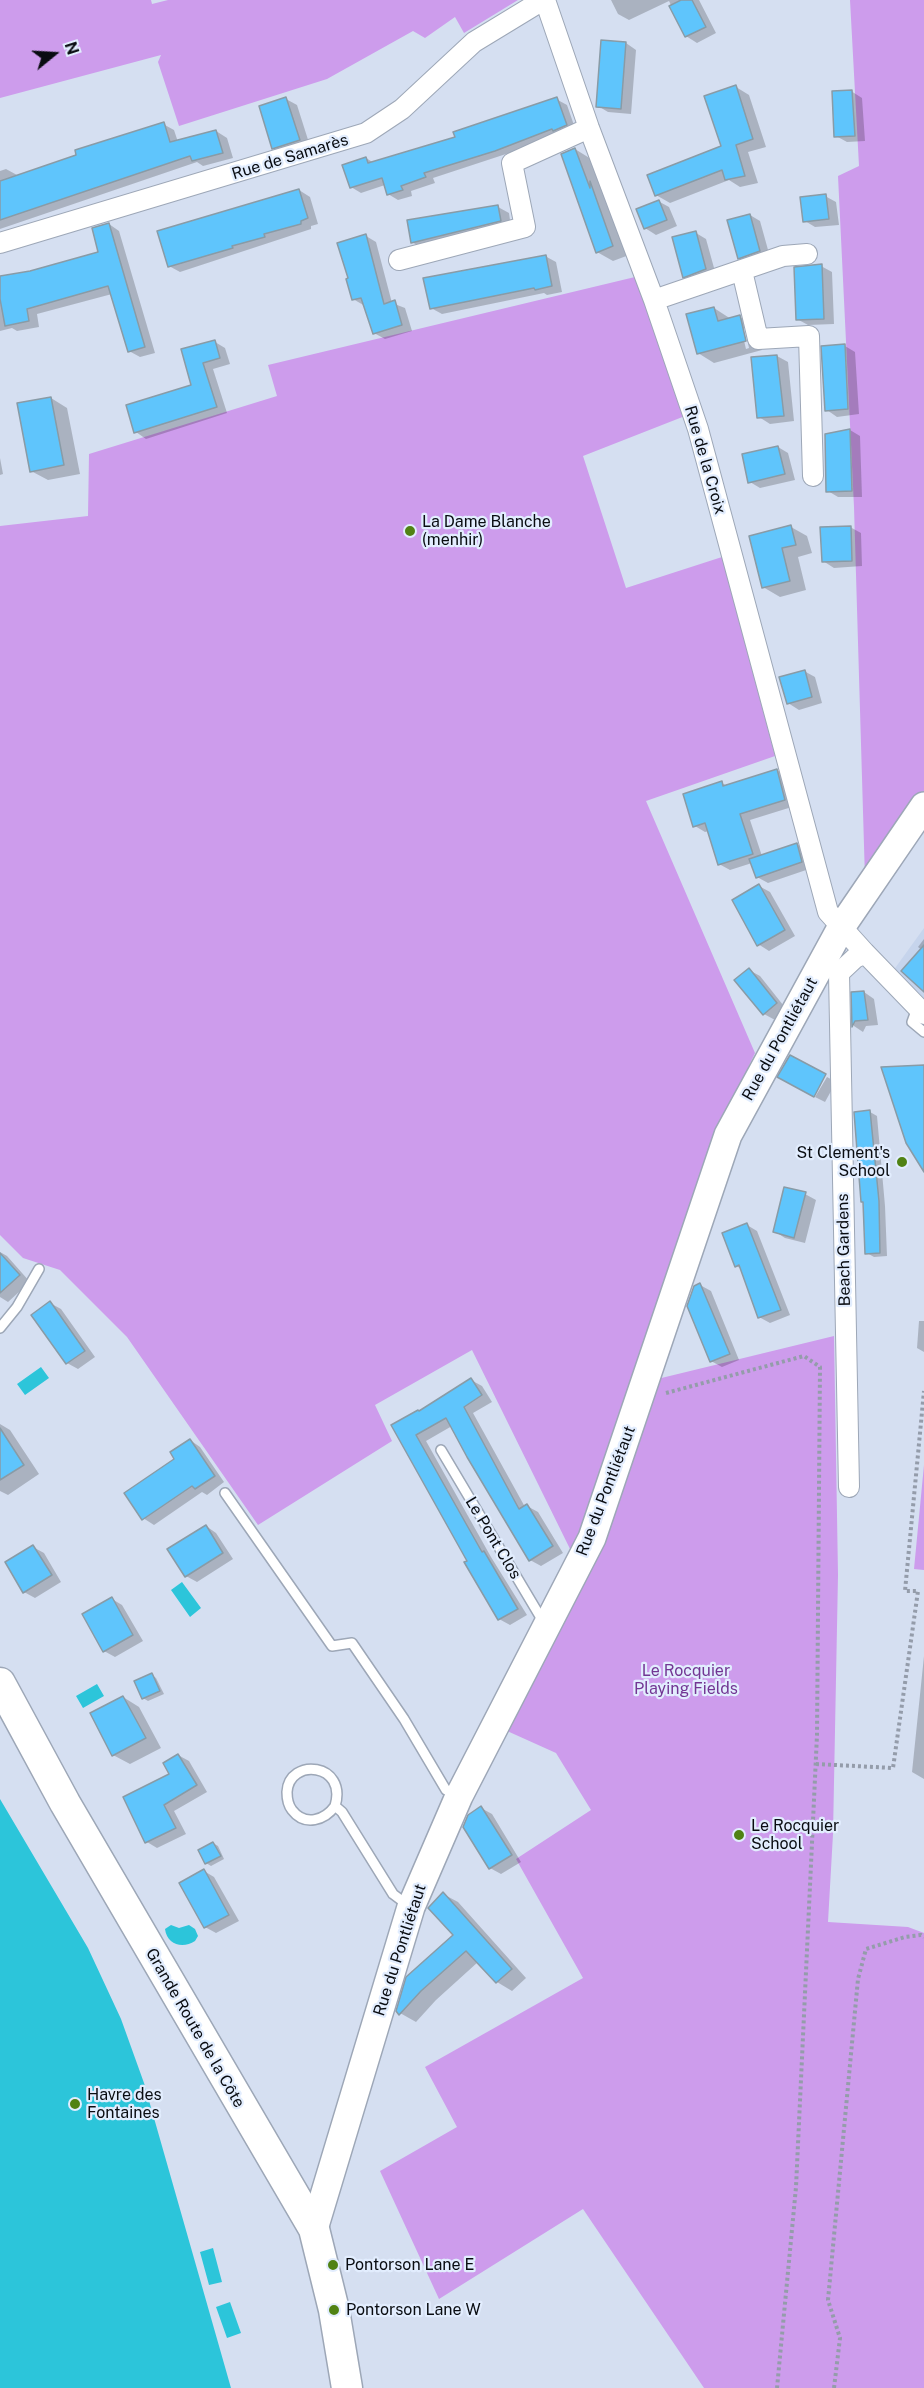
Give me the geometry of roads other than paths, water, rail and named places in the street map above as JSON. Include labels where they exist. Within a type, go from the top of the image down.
[{"type":"main road","name":"Rue du Pontliétaut","points":[[314,2229],[411,1907],[459,1796],[592,1538],[728,1135],[842,926],[924,806]]},
{"type":"main road","name":"Grande Route de la Côte","points":[[0,1683],[64,1803],[314,2229],[333,2310],[347,2388]]},
{"type":"street","name":"Rue de la Croix","points":[[544,0],[589,128],[654,300],[698,429],[828,912],[921,1011]]},
{"type":"street","name":"Rue de Samarès","points":[[0,243],[366,133],[402,109],[474,42],[544,0]]},
{"type":"street","points":[[399,260],[525,227],[512,163],[589,128]]},
{"type":"street","points":[[654,300],[783,256],[807,254]]},
{"type":"street","points":[[742,271],[758,339],[809,336],[813,476]]},
{"type":"street","name":"Beach Gardens","points":[[849,1487],[839,973],[855,958],[865,954]]},
{"type":"lane","points":[[921,1011],[912,1022],[924,1032]]},
{"type":"lane","points":[[0,1328],[17,1306],[39,1269]]},
{"type":"lane","name":"Le Pont Clos","points":[[441,1450],[546,1627]]},
{"type":"lane","points":[[225,1493],[333,1646],[352,1643],[404,1719],[446,1790],[459,1796]]},
{"type":"lane","points":[[303,1770],[325,1772],[335,1782],[338,1791],[335,1806],[329,1814],[317,1820],[305,1819],[295,1814],[287,1800],[287,1789],[292,1778],[303,1770]]},
{"type":"lane","points":[[335,1806],[342,1812],[393,1894],[411,1907]]},
{"type":"water","points":[[41,1367],[49,1378],[25,1395],[17,1384]]},
{"type":"water","points":[[182,1582],[201,1608],[190,1617],[171,1590]]},
{"type":"water","points":[[97,1684],[104,1696],[83,1708],[76,1696]]},
{"type":"water","name":"Havre des Fontaines","points":[[0,1799],[88,1948],[121,2019],[144,2083],[231,2388],[0,2388]]},
{"type":"water","points":[[171,1925],[179,1928],[189,1925],[195,1929],[198,1936],[195,1941],[186,1945],[176,1944],[166,1934],[165,1929]]},
{"type":"water","points":[[213,2248],[222,2282],[209,2285],[200,2252]]},
{"type":"water","points":[[230,2302],[241,2333],[227,2338],[216,2307]]},
{"type":"place","name":"La Dame Blanche (menhir)","points":[[410,531]]},
{"type":"place","name":"St Clement's School","points":[[902,1162]]},
{"type":"place","name":"Le Rocquier School","points":[[739,1835]]},
{"type":"place","name":"Havre des Fontaines","points":[[75,2104]]},
{"type":"place","name":"Pontorson Lane E","points":[[333,2265]]},
{"type":"place","name":"Pontorson Lane W","points":[[334,2310]]},
{"type":"park label","name":"Le Rocquier Playing Fields","points":[[686,1680]]}]
